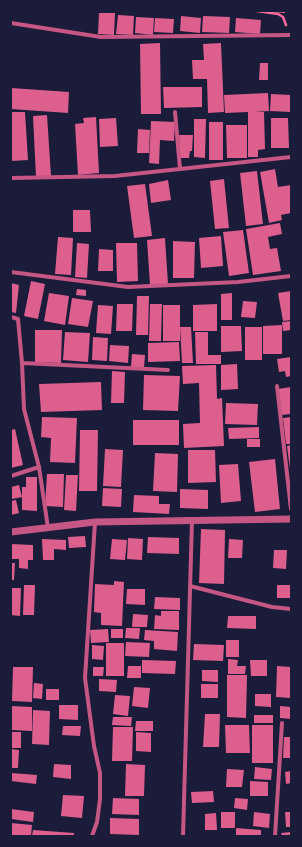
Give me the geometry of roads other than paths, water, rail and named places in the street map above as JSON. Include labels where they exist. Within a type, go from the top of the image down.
[{"type":"street","points":[[11,23],[101,37],[291,35]]},
{"type":"street","points":[[175,112],[180,169]]},
{"type":"street","points":[[11,178],[115,176],[291,157]]},
{"type":"street","points":[[11,272],[128,287],[238,282],[291,276]]},
{"type":"street","points":[[11,317],[18,319],[24,409],[39,467],[48,528]]},
{"type":"street","points":[[22,363],[168,370]]},
{"type":"street","points":[[276,386],[291,509]]},
{"type":"street","points":[[11,476],[39,467]]},
{"type":"street","points":[[11,532],[95,522],[291,519]]},
{"type":"street","points":[[182,836],[192,520]]},
{"type":"street","points":[[92,836],[97,822],[100,799],[100,773],[94,746],[85,678],[95,522]]},
{"type":"street","points":[[190,586],[272,607],[291,609]]},
{"type":"street","points":[[275,836],[282,723]]}]
